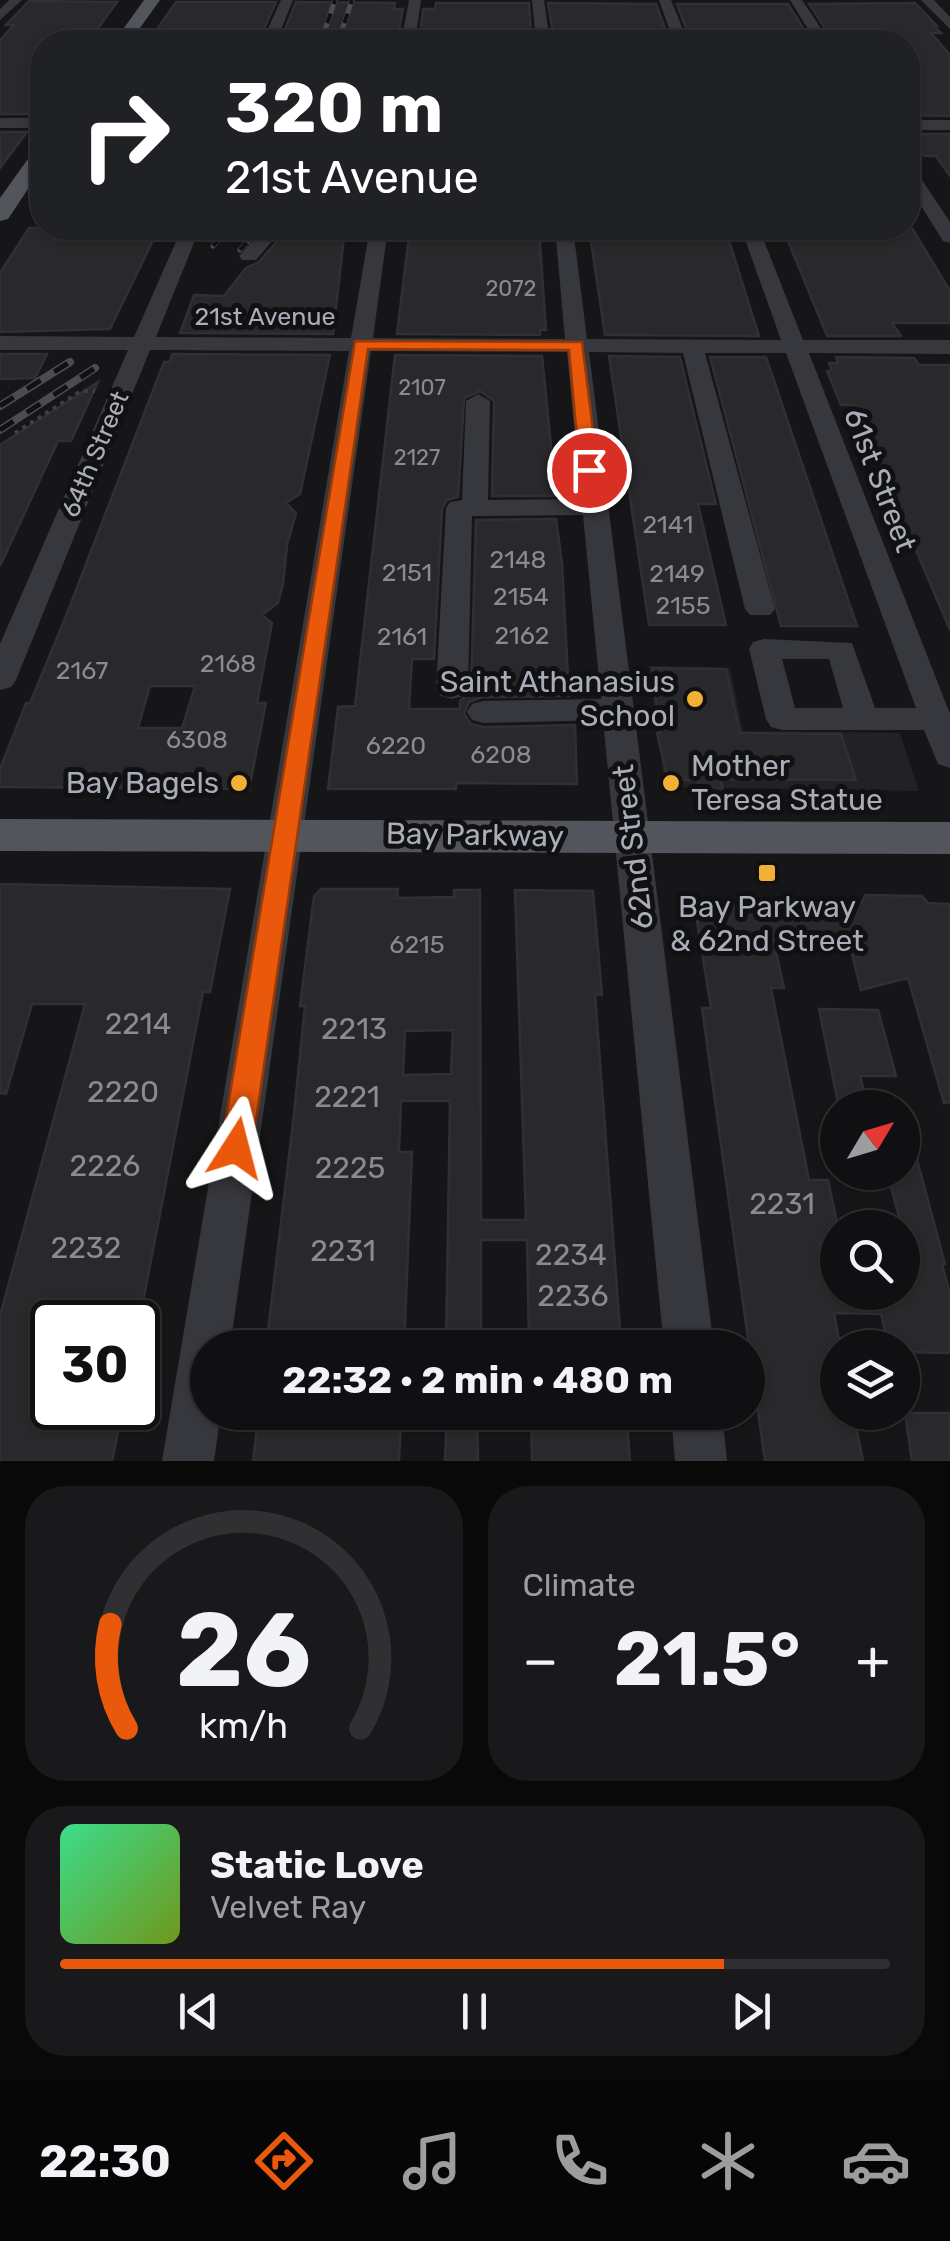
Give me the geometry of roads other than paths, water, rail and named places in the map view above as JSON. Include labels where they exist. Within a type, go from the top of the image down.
[{"type":"main road","points":[[131,30],[152,0]]},
{"type":"main road","points":[[0,214],[30,171]]},
{"type":"main road","name":"Bay Parkway","points":[[0,834],[950,838]]},
{"type":"street","points":[[0,16],[16,0]]},
{"type":"street","points":[[274,30],[287,0]]},
{"type":"street","points":[[410,30],[414,0]]},
{"type":"street","points":[[538,0],[542,30]]},
{"type":"street","points":[[665,0],[676,30]]},
{"type":"street","points":[[796,0],[816,30]]},
{"type":"street","points":[[927,0],[950,25]]},
{"type":"street","points":[[0,123],[30,123]]},
{"type":"street","points":[[920,125],[950,126]]},
{"type":"street","points":[[920,195],[950,237]]},
{"type":"street","name":"64th Street","points":[[0,680],[186,240]]},
{"type":"street","points":[[249,256],[263,240]]},
{"type":"street","points":[[188,1461],[377,240]]},
{"type":"street","name":"62nd Street","points":[[565,240],[687,1330]]},
{"type":"street","name":"61st Street","points":[[755,240],[950,756]]},
{"type":"street","name":"21st Avenue","points":[[0,343],[950,347]]},
{"type":"street","points":[[692,346],[760,609]]},
{"type":"street","points":[[475,507],[478,401]]},
{"type":"street","points":[[452,689],[459,508],[593,507]]},
{"type":"street","points":[[862,719],[841,650],[764,649],[782,719],[862,719],[935,718]]},
{"type":"street","points":[[483,712],[617,709]]},
{"type":"street","points":[[698,1430],[701,1461]]},
{"type":"railway","points":[[325,30],[335,0]]},
{"type":"railway","points":[[342,30],[352,0]]},
{"type":"railway","points":[[213,246],[219,240]]},
{"type":"railway","points":[[240,250],[249,240]]},
{"type":"railway","points":[[0,406],[70,362]]},
{"type":"railway","points":[[0,430],[95,368]]},
{"type":"place","name":"Saint Athanasius School","points":[[695,699]]},
{"type":"place","name":"Bay Bagels","points":[[239,783]]},
{"type":"place","name":"Mother Teresa Statue","points":[[671,783]]},
{"type":"place","name":"Bay Parkway & 62nd Street","points":[[767,873]]}]
